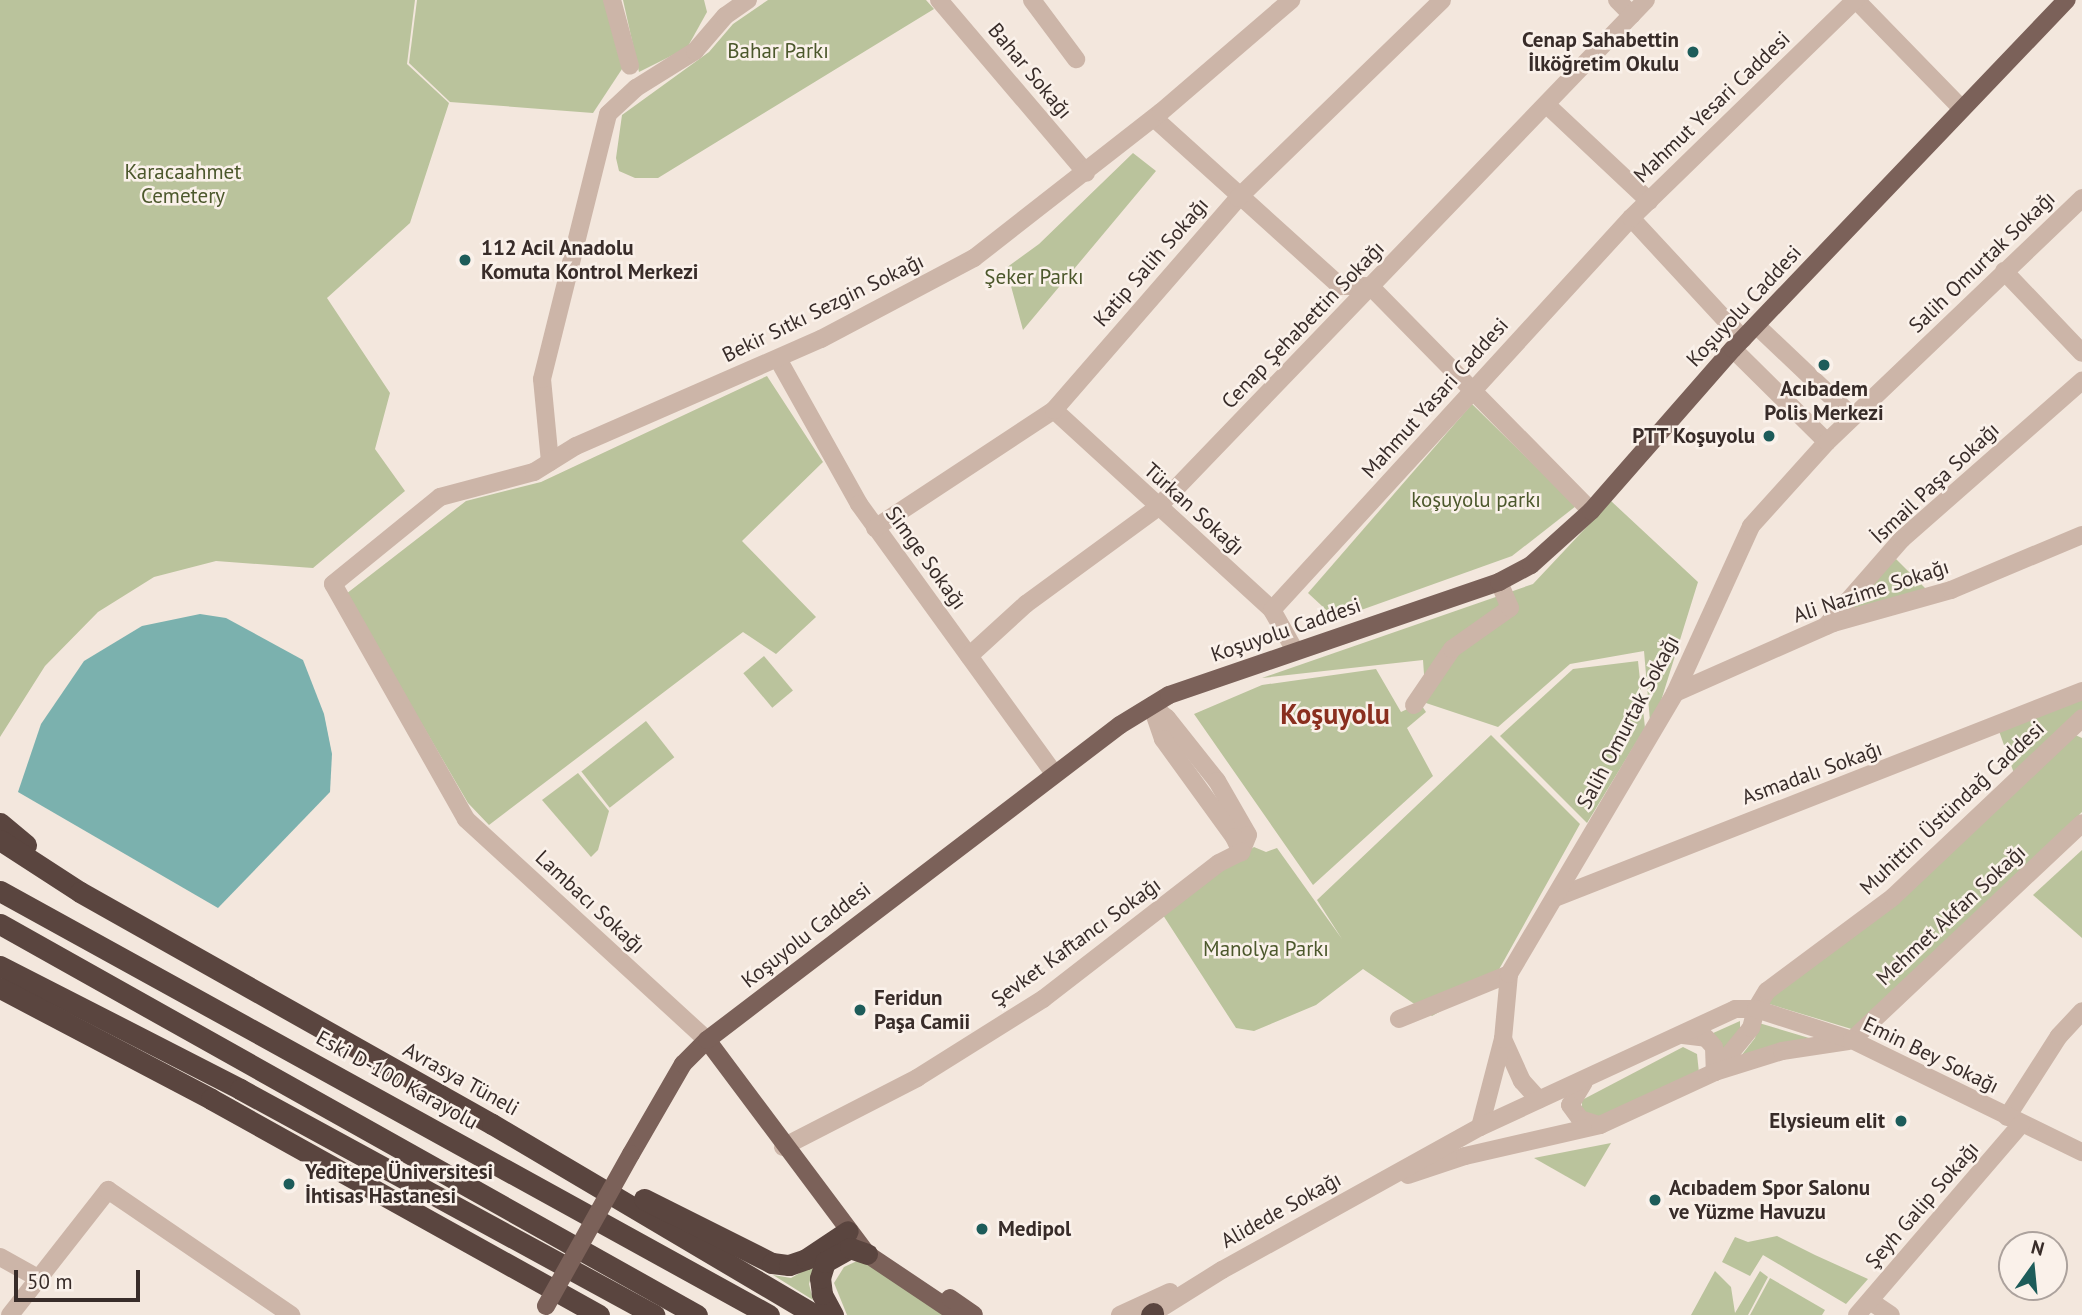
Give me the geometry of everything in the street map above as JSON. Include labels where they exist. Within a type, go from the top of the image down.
[{"type":"highway","points":[[0,823],[80,892]]},
{"type":"highway","points":[[0,840],[80,892]]},
{"type":"highway","name":"Eski D-100 Karayolu","points":[[0,891],[769,1315]]},
{"type":"highway","name":"Avrasya Tüneli","points":[[80,892],[492,1124],[815,1315]]},
{"type":"highway","points":[[0,924],[697,1315]]},
{"type":"highway","points":[[0,966],[240,1089],[654,1315]]},
{"type":"highway","points":[[0,988],[199,1092],[599,1315]]},
{"type":"highway","points":[[492,1124],[772,1263],[789,1265],[806,1259],[848,1231]]},
{"type":"highway","points":[[833,1315],[821,1286],[825,1262],[850,1248],[867,1254]]},
{"type":"main road","name":"Koşuyolu Caddesi","points":[[543,1311],[683,1064],[707,1040],[1054,773],[1169,695],[1294,649],[1499,582],[1531,565],[1591,510],[1738,344],[1960,107],[2067,0]]},
{"type":"main road","name":"Lambacı Sokağı","points":[[707,1040],[783,1147],[867,1254],[958,1315]]},
{"type":"main road","name":"Lambacı Sokağı","points":[[848,1231],[862,1234],[974,1315]]},
{"type":"street","points":[[612,0],[630,66]]},
{"type":"street","points":[[550,462],[542,379],[608,114],[636,88],[695,51],[725,16],[748,0]]},
{"type":"street","name":"Bahar Sokağı","points":[[939,0],[1086,173]]},
{"type":"street","points":[[1032,0],[1076,59]]},
{"type":"street","name":"Bekir Sıtkı Sezgin Sokağı","points":[[333,584],[440,496],[534,472],[576,446],[778,359],[974,258],[1154,118],[1291,0]]},
{"type":"street","name":"Katip Salih Sokağı","points":[[875,528],[1054,410],[1238,198],[1442,0]]},
{"type":"street","points":[[1617,0],[1632,15]]},
{"type":"street","name":"Cenap Şehabettin Sokağı","points":[[969,656],[1026,604],[1157,508],[1548,106],[1646,0]]},
{"type":"street","points":[[1855,0],[1960,107]]},
{"type":"street","name":"Mahmut Yesari Caddesi","points":[[1631,218],[1855,0]]},
{"type":"street","points":[[1548,106],[1649,201]]},
{"type":"street","points":[[1154,118],[1238,198],[1340,286],[1370,286],[1591,510]]},
{"type":"street","name":"Salih Omurtak Sokağı","points":[[1480,1127],[1503,1039],[1510,974],[1675,693],[1751,526],[1827,442],[2082,198]]},
{"type":"street","points":[[1631,218],[1738,344],[1827,442]]},
{"type":"street","name":"Mahmut Yasari Caddesi","points":[[1272,610],[1631,218]]},
{"type":"street","points":[[2004,271],[2082,354]]},
{"type":"street","points":[[1757,326],[1853,417]]},
{"type":"street","name":"Simge Sokağı","points":[[778,359],[875,528],[1054,773]]},
{"type":"street","name":"İsmail Paşa Sokağı","points":[[1826,626],[1902,539],[2082,381]]},
{"type":"street","name":"Türkan Sokağı","points":[[1054,410],[1157,508],[1272,610],[1294,649]]},
{"type":"street","name":"Ali Nazime Sokağı","points":[[1675,693],[1826,626],[1951,590],[2082,535]]},
{"type":"street","points":[[1414,705],[1452,649],[1510,608],[1499,582]]},
{"type":"street","name":"Lambacı Sokağı","points":[[333,584],[466,819],[707,1040]]},
{"type":"street","name":"Asmadalı Sokağı","points":[[1557,897],[2082,691]]},
{"type":"street","name":"Şevket Kaftancı Sokağı","points":[[783,1147],[918,1078],[1043,999],[1219,863],[1241,852],[1163,739],[1152,706]]},
{"type":"street","name":"Muhittin Üstündağ Caddesi","points":[[1715,1072],[1751,1028],[1756,1009],[1767,991],[1893,897],[2078,726]]},
{"type":"street","name":"Mehmet Akfan Sokağı","points":[[1852,1041],[2082,822]]},
{"type":"street","points":[[1399,1018],[1510,974]]},
{"type":"street","points":[[1363,1191],[1480,1127],[1584,1082],[1735,1009],[1756,1009]]},
{"type":"street","name":"Emin Bey Sokağı","points":[[1756,1009],[1852,1041],[2082,1152]]},
{"type":"street","name":"Şeyh Galip Sokağı","points":[[1857,1315],[2014,1120],[2059,1037],[2082,1011]]},
{"type":"street","points":[[1683,1035],[1706,1038],[1714,1047],[1715,1072]]},
{"type":"street","points":[[1503,1039],[1522,1081],[1539,1100]]},
{"type":"street","name":"Muhittin Üstündağ Caddesi","points":[[1363,1191],[1465,1156],[1600,1125],[1715,1072],[1782,1051],[1852,1041]]},
{"type":"street","points":[[1584,1082],[1570,1105],[1580,1119],[1600,1125]]},
{"type":"street","points":[[10,1315],[108,1190],[291,1315]]},
{"type":"street","name":"Alidede Sokağı","points":[[1151,1314],[1222,1270],[1363,1191]]},
{"type":"street","points":[[0,1257],[38,1278]]},
{"type":"street","name":"Alidede Sokağı","points":[[1120,1315],[1222,1270]]},
{"type":"street","points":[[1870,1301],[1891,1315]]},
{"type":"green space","name":"Karacaahmet Cemetery","points":[[0,0],[415,0],[407,64],[449,103],[410,223],[327,298],[390,393],[375,449],[405,491],[313,568],[216,561],[154,577],[98,612],[45,666],[0,737]]},
{"type":"green space","points":[[417,0],[606,0],[624,66],[593,113],[450,102],[409,63]]},
{"type":"green space","points":[[623,0],[704,0],[707,12],[687,48],[639,72]]},
{"type":"green space","name":"Bahar Parkı","points":[[768,0],[926,0],[934,9],[658,178],[635,178],[619,171],[616,158],[622,115],[709,52],[733,24]]},
{"type":"green space","name":"Şeker Parkı","points":[[1133,153],[1156,171],[1023,330],[1006,268],[1039,244]]},
{"type":"green space","points":[[767,376],[823,462],[742,541],[816,617],[776,654],[743,632],[489,825],[468,803],[346,594],[466,501],[541,482]]},
{"type":"green space","name":"koşuyolu parkı","points":[[1472,404],[1576,506],[1512,556],[1336,619],[1308,593]]},
{"type":"green space","points":[[1611,501],[1698,582],[1651,733],[1644,651],[1570,664],[1498,727],[1426,703],[1423,660],[1262,678],[1533,584]]},
{"type":"green space","points":[[1896,559],[1928,591],[1849,615],[1847,608]]},
{"type":"green space","points":[[764,656],[793,690],[772,708],[743,673]]},
{"type":"green space","points":[[1638,661],[1645,728],[1587,823],[1500,736],[1573,669]]},
{"type":"green space","points":[[1376,669],[1401,712],[1420,703],[1426,712],[1407,728],[1433,776],[1313,885],[1194,714],[1262,685]]},
{"type":"green space","points":[[2082,696],[2082,711],[2015,776],[1999,731]]},
{"type":"green space","points":[[646,721],[674,757],[610,808],[581,771]]},
{"type":"green space","points":[[2073,734],[2082,738],[2082,812],[1858,1031],[1766,1003]]},
{"type":"green space","name":"Manolya Parkı","points":[[1491,735],[1580,824],[1492,982],[1432,1016],[1363,969],[1316,1005],[1254,1031],[1236,1028],[1161,912],[1254,847],[1266,852],[1277,848],[1342,939],[1317,900]]},
{"type":"green space","points":[[578,773],[609,811],[598,850],[591,857],[542,800]]},
{"type":"green space","points":[[2082,850],[2082,938],[2033,895]]},
{"type":"green space","points":[[1740,1021],[1740,1030],[1724,1050],[1711,1034]]},
{"type":"green space","points":[[1759,1023],[1809,1038],[1737,1061],[1755,1038]]},
{"type":"green space","points":[[1683,1047],[1697,1054],[1699,1073],[1600,1118],[1582,1111],[1582,1100]]},
{"type":"green space","points":[[1611,1143],[1585,1187],[1534,1158]]},
{"type":"green space","points":[[1777,1236],[1868,1279],[1846,1304],[1763,1255],[1750,1276],[1722,1262],[1735,1237],[1748,1242]]},
{"type":"green space","points":[[857,1261],[873,1265],[945,1315],[847,1315],[834,1283],[844,1267]]},
{"type":"green space","points":[[814,1265],[809,1284],[813,1300],[773,1275],[791,1278]]},
{"type":"green space","points":[[1715,1271],[1731,1287],[1735,1313],[1760,1271],[1768,1277],[1748,1315],[1691,1315]]},
{"type":"green space","points":[[1770,1278],[1825,1310],[1822,1315],[1750,1315]]},
{"type":"water","points":[[200,614],[226,618],[303,660],[324,714],[332,754],[330,792],[218,908],[18,792],[41,724],[84,661],[142,626]]},
{"type":"place","name":"Cenap Sahabettin İlköğretim Okulu","points":[[1693,52]]},
{"type":"place","name":"112 Acil Anadolu Komuta Kontrol Merkezi","points":[[465,260]]},
{"type":"place","name":"Acıbadem Polis Merkezi","points":[[1824,365]]},
{"type":"place","name":"PTT Koşuyolu","points":[[1769,436]]},
{"type":"place","name":"Feridun Paşa Camii","points":[[860,1010]]},
{"type":"place","name":"Elysieum elit","points":[[1901,1121]]},
{"type":"place","name":"Yeditepe Üniversitesi İhtisas Hastanesi","points":[[289,1184]]},
{"type":"place","name":"Acıbadem Spor Salonu ve Yüzme Havuzu","points":[[1655,1200]]},
{"type":"place","name":"Medipol","points":[[982,1229]]},
{"type":"district","name":"Koşuyolu","points":[[1335,714]]}]
